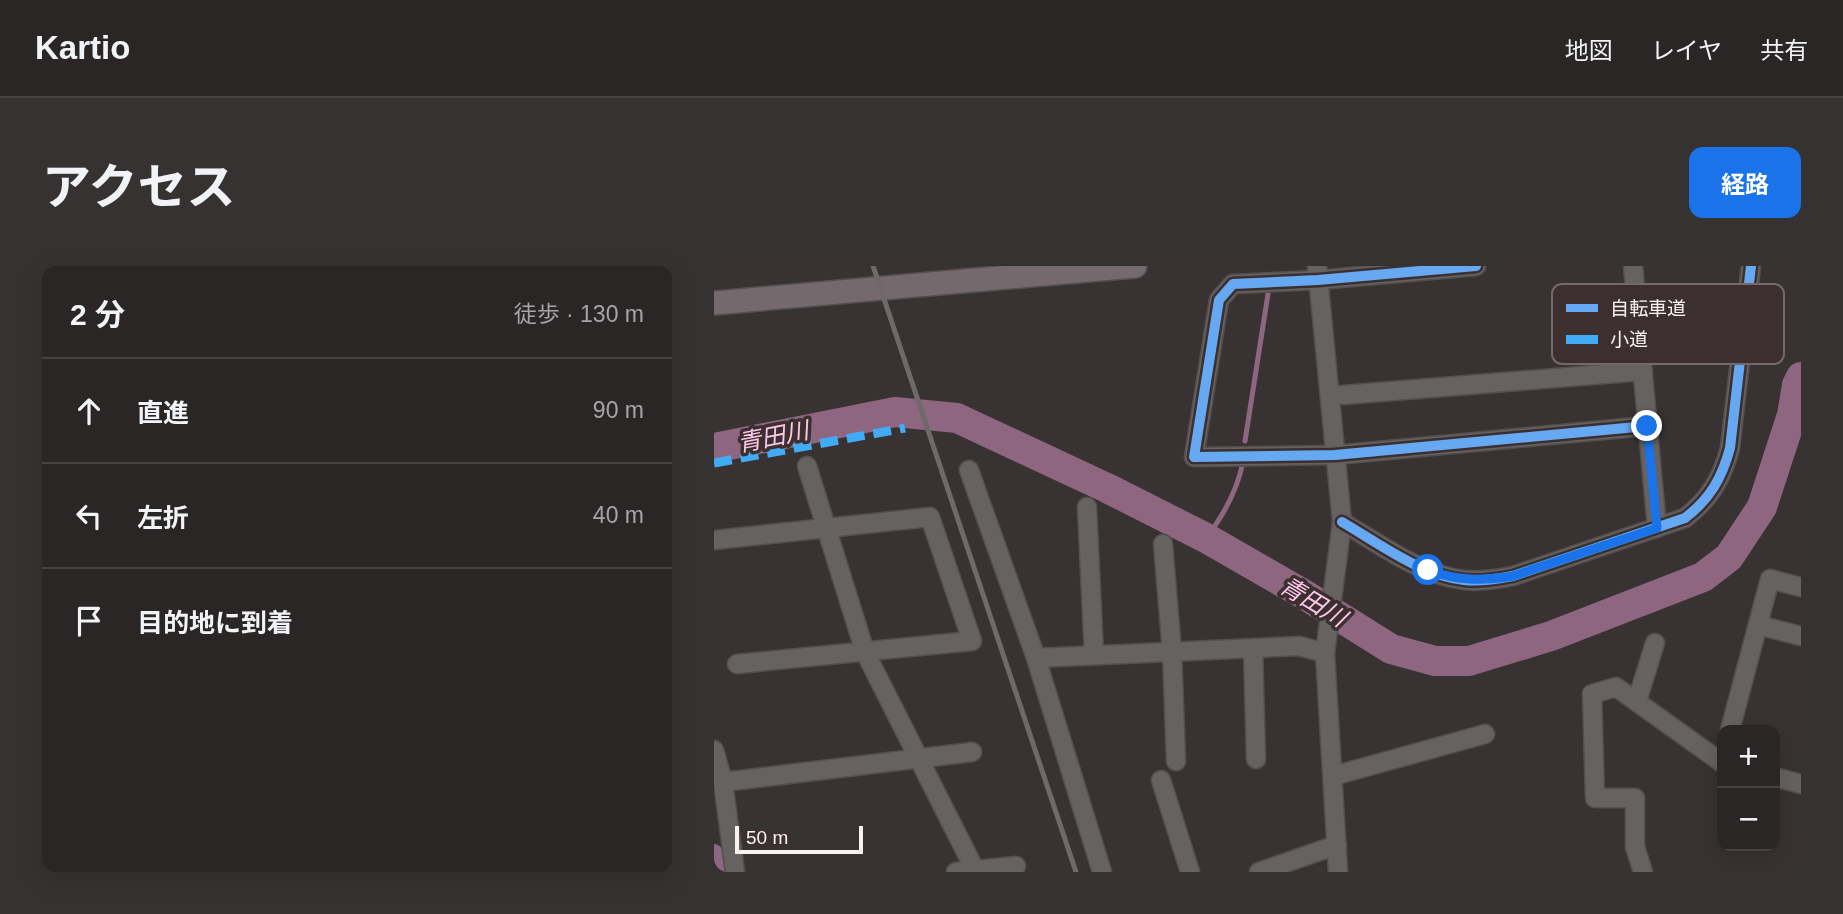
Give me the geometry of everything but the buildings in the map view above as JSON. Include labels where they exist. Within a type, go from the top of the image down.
[{"type":"main road","points":[[714,303],[1135,266]]},
{"type":"street","points":[[1476,266],[1318,273],[1233,284],[1219,300],[1194,457],[1335,455],[1647,426]]},
{"type":"street","points":[[1633,266],[1635,284]]},
{"type":"street","points":[[1749,284],[1751,266]]},
{"type":"street","points":[[1318,273],[1342,522],[1325,653],[1338,872]]},
{"type":"street","points":[[1642,364],[1657,528]]},
{"type":"street","points":[[1342,522],[1428,570],[1466,580],[1489,580],[1513,576],[1685,518],[1701,505],[1724,471],[1730,448],[1740,364]]},
{"type":"street","points":[[1330,396],[1643,371]]},
{"type":"street","points":[[807,466],[865,652],[975,871]]},
{"type":"street","points":[[968,470],[1035,658],[1102,872]]},
{"type":"street","points":[[1087,507],[1094,655]]},
{"type":"street","points":[[714,540],[930,517],[972,641],[737,664]]},
{"type":"street","points":[[1163,544],[1176,761]]},
{"type":"street","points":[[1731,725],[1770,579],[1801,587]]},
{"type":"street","points":[[1758,625],[1801,636]]},
{"type":"street","points":[[1637,701],[1655,643]]},
{"type":"street","points":[[1035,658],[1299,646],[1325,653]]},
{"type":"street","points":[[1252,648],[1256,759]]},
{"type":"street","points":[[1643,872],[1635,847],[1635,798],[1595,798],[1592,694],[1616,687],[1717,757]]},
{"type":"street","points":[[1333,776],[1485,734]]},
{"type":"street","points":[[714,750],[723,782],[734,872]]},
{"type":"street","points":[[723,782],[972,752]]},
{"type":"street","points":[[1780,778],[1801,784]]},
{"type":"street","points":[[1161,780],[1190,872]]},
{"type":"street","points":[[1259,872],[1336,845]]},
{"type":"street","points":[[956,872],[1016,866]]},
{"type":"waterway","points":[[1245,441],[1268,294]]},
{"type":"waterway","name":"青田川","points":[[714,448],[895,412],[957,418],[1206,538],[1391,649],[1435,661],[1469,661],[1551,636],[1703,577],[1729,557],[1762,507],[1792,415],[1801,377]]},
{"type":"waterway","points":[[1206,538],[1229,502],[1243,462]]},
{"type":"waterway","points":[[714,853],[717,872]]},
{"type":"railway","points":[[873,266],[1076,872]]},
{"type":"marked path","points":[[714,463],[905,428]]},
{"type":"cycle path","points":[[1476,266],[1318,280],[1233,284],[1219,300],[1194,457],[1335,455],[1647,426]]},
{"type":"cycle path","points":[[1749,284],[1751,266]]},
{"type":"cycle path","points":[[1342,522],[1416,565],[1448,577],[1476,581],[1513,576],[1685,518],[1714,487],[1723,469],[1730,448],[1740,364]]},
{"type":"route","points":[[1428,570],[1466,580],[1513,576],[1657,528],[1647,426]]}]
